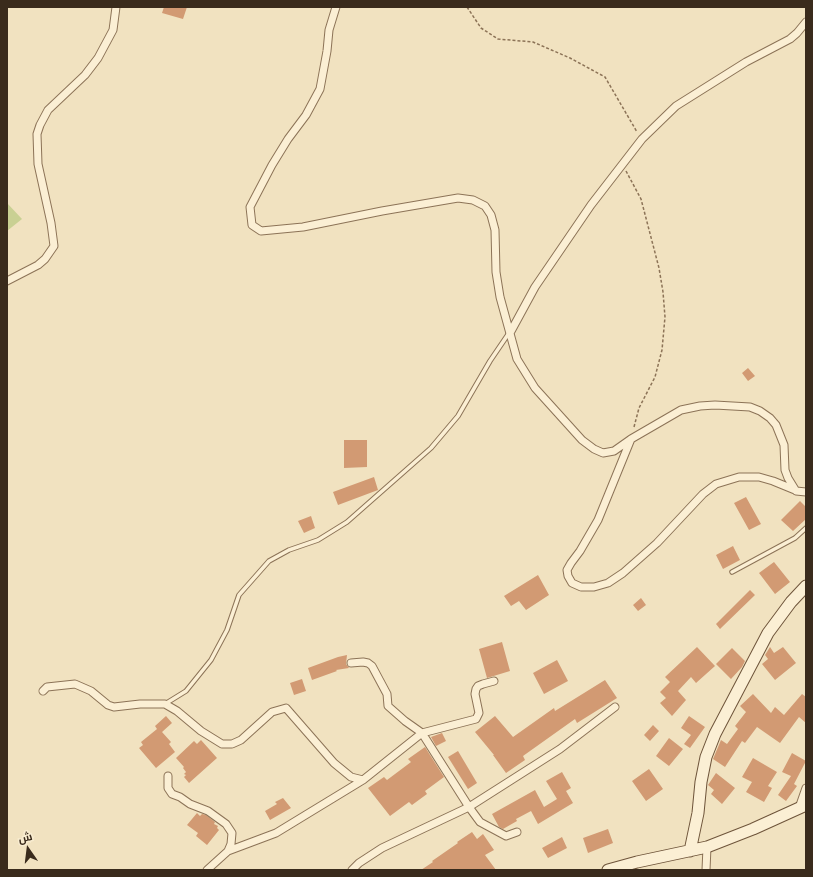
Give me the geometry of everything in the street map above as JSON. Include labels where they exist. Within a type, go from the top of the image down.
[{"type":"main road","points":[[690,851],[698,814],[701,782],[706,757],[715,734],[768,633],[791,602],[806,586]]},
{"type":"main road","points":[[608,870],[637,862],[707,847],[753,829],[802,807]]},
{"type":"street","points":[[7,281],[38,265],[54,246],[51,223],[38,164],[37,134],[48,110],[85,75],[98,58],[113,30],[116,7]]},
{"type":"street","points":[[336,7],[329,30],[326,58],[320,89],[306,115],[288,139],[272,165],[250,207],[252,225],[261,231],[303,227],[458,198],[473,200],[485,206],[491,214],[495,230],[496,272],[500,297],[517,359],[534,388],[582,440],[594,449],[603,453],[614,451],[631,439],[680,410],[715,405],[750,407],[760,411],[770,418],[776,425],[784,445],[785,470],[796,491]]},
{"type":"street","points":[[510,332],[535,287],[591,205],[642,139],[676,106],[746,62],[790,39],[806,22]]},
{"type":"street","points":[[631,439],[598,520],[580,551],[570,563],[568,576],[572,584],[581,587],[594,587],[608,583],[624,573],[657,542],[703,494],[716,484],[739,478],[759,477],[773,481],[796,491],[806,492]]},
{"type":"street","points":[[351,663],[363,662],[372,666],[387,694],[388,706],[406,722],[422,733],[480,822],[506,836],[517,832]]},
{"type":"street","points":[[207,870],[228,851],[276,833],[363,780],[422,733],[476,719],[478,713],[475,694],[476,689],[478,686],[494,681]]},
{"type":"street","points":[[43,691],[47,687],[75,684],[91,691],[108,705],[114,707],[140,704],[165,704],[178,711],[201,731],[222,744],[232,744],[241,740],[272,712],[286,708],[334,763],[351,777],[363,780]]},
{"type":"street","points":[[352,870],[359,863],[382,848],[469,807],[560,749],[615,707]]},
{"type":"street","points":[[168,776],[168,788],[172,794],[180,797],[190,804],[208,811],[226,824],[232,833],[231,844],[228,851]]},
{"type":"street","points":[[802,807],[806,788]]},
{"type":"street","points":[[706,870],[707,847]]},
{"type":"lane","points":[[165,704],[186,691],[211,660],[227,630],[239,595],[269,561],[289,550],[318,540],[348,522],[431,448],[458,416],[490,361],[510,332]]},
{"type":"lane","points":[[732,572],[795,538],[806,528]]},
{"type":"path","points":[[467,7],[481,28],[498,39],[534,42],[570,58],[605,77],[642,139]]},
{"type":"path","points":[[622,164],[641,199],[659,268],[665,317],[662,350],[655,377],[639,408],[631,439]]},
{"type":"green space","points":[[7,203],[22,219],[7,231]]},
{"type":"building","points":[[164,7],[187,7],[183,19],[162,13]]},
{"type":"building","points":[[748,368],[755,376],[748,381],[742,373]]},
{"type":"building","points":[[344,440],[367,440],[367,467],[344,468]]},
{"type":"building","points":[[374,477],[378,490],[338,505],[333,492]]},
{"type":"building","points":[[746,497],[761,524],[749,530],[734,503]]},
{"type":"building","points":[[800,501],[806,507],[806,519],[793,531],[781,520]]},
{"type":"building","points":[[311,516],[315,528],[304,533],[298,521]]},
{"type":"building","points":[[733,546],[740,560],[723,569],[716,555]]},
{"type":"building","points":[[774,562],[790,582],[775,594],[759,573]]},
{"type":"building","points":[[538,575],[549,595],[526,610],[519,601],[511,606],[504,596]]},
{"type":"building","points":[[750,590],[755,595],[720,629],[716,624]]},
{"type":"building","points":[[641,598],[646,605],[638,611],[633,605]]},
{"type":"building","points":[[502,642],[510,671],[487,678],[479,649]]},
{"type":"building","points":[[697,647],[715,666],[696,683],[691,677],[678,691],[686,700],[672,716],[660,703],[666,698],[660,692],[670,682],[665,677]]},
{"type":"building","points":[[770,647],[774,653],[783,647],[796,663],[775,680],[762,664],[768,659],[765,655]]},
{"type":"building","points":[[732,648],[745,661],[742,667],[731,679],[716,664]]},
{"type":"building","points":[[347,655],[346,664],[349,668],[336,670],[337,671],[312,680],[308,668]]},
{"type":"building","points":[[557,660],[568,681],[544,694],[533,673]]},
{"type":"building","points":[[302,679],[306,691],[294,695],[290,683]]},
{"type":"building","points":[[605,680],[617,698],[577,723],[575,719],[523,756],[525,760],[506,773],[494,755],[475,732],[495,716],[513,737],[554,708],[555,711]]},
{"type":"building","points":[[753,694],[771,713],[775,707],[784,715],[802,694],[806,697],[806,723],[799,717],[780,743],[757,727],[745,743],[742,741],[725,767],[713,759],[721,740],[727,744],[738,729],[735,726],[746,712],[740,706]]},
{"type":"building","points":[[166,716],[172,723],[162,732],[171,742],[169,744],[175,752],[156,768],[139,748],[143,745],[141,742],[157,729],[155,726]]},
{"type":"building","points":[[689,716],[705,727],[690,748],[684,744],[691,735],[681,728]]},
{"type":"building","points":[[653,725],[659,731],[650,741],[644,735]]},
{"type":"building","points":[[442,733],[446,741],[436,746],[431,737]]},
{"type":"building","points":[[669,738],[683,749],[669,766],[656,756]]},
{"type":"building","points":[[201,740],[217,758],[189,783],[184,777],[186,772],[183,768],[184,767],[176,758],[194,741],[197,744]]},
{"type":"building","points":[[425,747],[444,777],[425,791],[427,794],[412,805],[409,802],[390,816],[368,788],[384,777],[387,780],[411,762],[408,759]]},
{"type":"building","points":[[458,751],[477,783],[468,789],[448,757]]},
{"type":"building","points":[[792,753],[806,761],[794,784],[797,786],[786,801],[778,795],[791,776],[782,772]]},
{"type":"building","points":[[753,758],[777,772],[768,786],[772,788],[764,802],[746,792],[752,782],[742,777]]},
{"type":"building","points":[[649,769],[663,789],[646,801],[632,781]]},
{"type":"building","points":[[562,772],[571,788],[566,791],[573,803],[538,824],[531,811],[516,819],[517,821],[503,829],[499,827],[492,814],[535,790],[544,807],[557,799],[546,781]]},
{"type":"building","points":[[716,773],[735,788],[722,804],[711,794],[714,790],[708,785]]},
{"type":"building","points":[[283,798],[291,808],[270,820],[265,811],[277,804],[275,802]]},
{"type":"building","points":[[197,813],[200,816],[202,814],[206,815],[215,822],[214,824],[218,826],[217,828],[219,830],[207,845],[196,836],[198,833],[187,825]]},
{"type":"building","points":[[608,829],[613,843],[588,853],[583,838]]},
{"type":"building","points":[[472,832],[477,839],[483,834],[494,850],[485,855],[496,870],[421,870],[458,843],[457,842]]},
{"type":"building","points":[[562,837],[567,848],[548,858],[542,848]]}]
